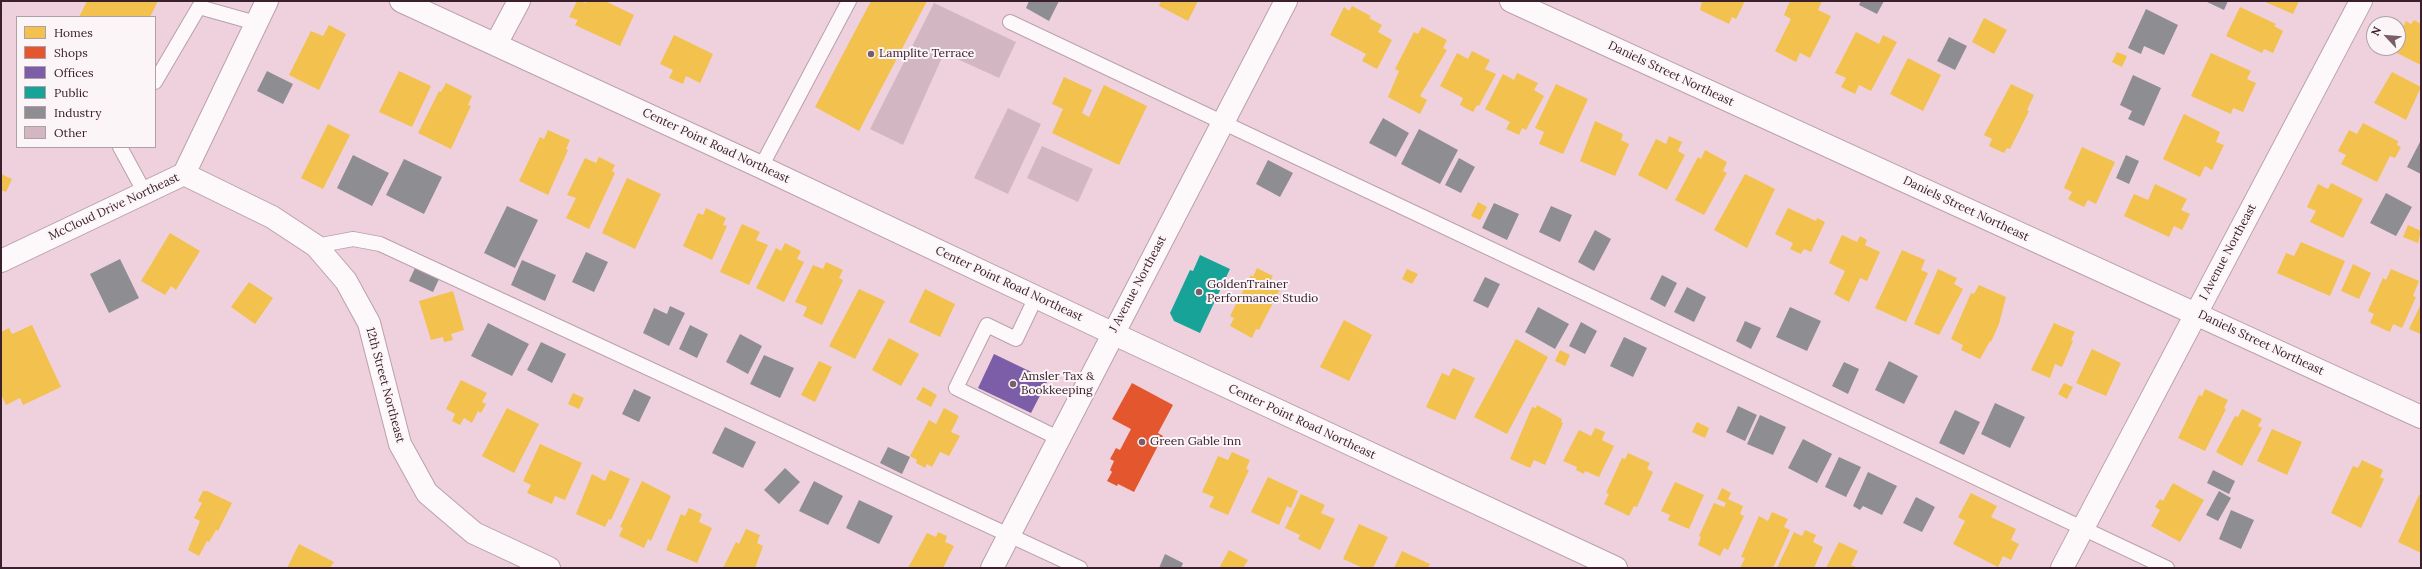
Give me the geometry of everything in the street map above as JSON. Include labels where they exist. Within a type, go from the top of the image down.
[{"type":"street","name":"McCloud Drive Northeast","points":[[1,261],[184,174],[267,1]]},
{"type":"street","name":"Center Point Road Northeast","points":[[401,1],[761,167],[1112,333],[1616,568]]},
{"type":"street","points":[[496,44],[519,1]]},
{"type":"street","name":"J Avenue Northeast","points":[[992,568],[1112,333],[1286,1]]},
{"type":"street","name":"Daniels Street Northeast","points":[[1511,1],[2421,417]]},
{"type":"street","name":"I Avenue Northeast","points":[[2062,568],[2360,1]]},
{"type":"street","name":"12th Street Northeast","points":[[184,174],[272,217],[316,246],[346,281],[369,323],[400,444],[427,493],[474,533],[549,568]]},
{"type":"lane","points":[[761,167],[849,1]]},
{"type":"lane","points":[[156,80],[199,7],[256,23]]},
{"type":"lane","points":[[1010,22],[2167,568]]},
{"type":"lane","points":[[121,148],[145,193]]},
{"type":"lane","points":[[316,246],[353,239],[380,244],[1080,568]]},
{"type":"lane","points":[[1036,297],[1016,339],[987,325],[956,388],[1058,438]]},
{"type":"building: Homes","points":[[87,1],[158,1],[150,16],[80,16]]},
{"type":"building: Homes","points":[[577,1],[586,3],[587,1],[605,1],[634,15],[620,46],[575,25],[578,20],[569,17]]},
{"type":"building: Homes","name":"Lamplite Terrace","points":[[871,1],[927,1],[859,131],[815,107]]},
{"type":"building: Homes","points":[[1161,1],[1198,1],[1188,21],[1159,6]]},
{"type":"building: Homes","points":[[1702,1],[1745,1],[1736,19],[1732,17],[1729,24],[1700,10]]},
{"type":"building: Homes","points":[[1790,1],[1822,1],[1818,10],[1831,16],[1810,58],[1800,53],[1796,62],[1775,51],[1791,19],[1784,15]]},
{"type":"building: Homes","points":[[2263,1],[2299,1],[2293,14]]},
{"type":"building: Homes","points":[[1352,6],[1371,16],[1369,18],[1382,25],[1378,32],[1392,40],[1377,69],[1362,61],[1366,54],[1330,35],[1344,7],[1349,11]]},
{"type":"building: Homes","points":[[2240,7],[2276,24],[2274,26],[2283,31],[2273,53],[2264,49],[2262,53],[2226,36]]},
{"type":"building: Homes","points":[[1984,18],[2007,30],[1994,54],[1972,42]]},
{"type":"building: Homes","points":[[2414,20],[2421,24],[2421,65],[2403,56],[2406,56],[2406,21],[2411,24]]},
{"type":"building: Homes","points":[[329,25],[346,34],[319,90],[289,75],[311,31],[323,36]]},
{"type":"building: Homes","points":[[1422,27],[1447,40],[1443,48],[1447,50],[1420,96],[1427,100],[1420,114],[1388,97],[1399,71],[1395,69],[1414,32],[1418,34]]},
{"type":"building: Homes","points":[[1856,32],[1879,44],[1883,35],[1897,42],[1871,91],[1859,85],[1855,94],[1841,87],[1846,78],[1835,73]]},
{"type":"building: Homes","points":[[674,35],[713,54],[700,83],[686,76],[683,84],[669,78],[673,70],[660,64]]},
{"type":"building: Homes","points":[[1472,51],[1490,60],[1485,69],[1496,74],[1479,106],[1477,105],[1473,112],[1460,105],[1463,98],[1440,86],[1457,53],[1468,59]]},
{"type":"building: Homes","points":[[2117,52],[2127,56],[2122,67],[2112,62]]},
{"type":"building: Homes","points":[[2211,53],[2251,71],[2247,79],[2256,83],[2243,112],[2233,108],[2231,114],[2191,96]]},
{"type":"building: Homes","points":[[1908,58],[1941,75],[1923,111],[1890,94]]},
{"type":"building: Homes","points":[[399,71],[431,86],[412,127],[379,112]]},
{"type":"building: Homes","points":[[2392,72],[2421,87],[2406,120],[2374,103]]},
{"type":"building: Homes","points":[[1517,73],[1538,83],[1534,90],[1544,96],[1526,130],[1522,128],[1519,135],[1506,129],[1510,122],[1485,109],[1503,74],[1514,80]]},
{"type":"building: Homes","points":[[1064,77],[1092,90],[1082,113],[1089,117],[1104,85],[1147,106],[1119,165],[1052,133],[1063,109],[1052,104]]},
{"type":"building: Homes","points":[[446,83],[472,96],[468,105],[471,106],[451,149],[418,133],[439,91],[441,92]]},
{"type":"building: Homes","points":[[1556,84],[1588,99],[1563,154],[1539,144],[1544,132],[1535,128]]},
{"type":"building: Homes","points":[[2011,84],[2034,95],[2027,110],[2029,111],[2010,149],[2007,148],[2004,153],[1989,146],[1992,139],[1984,135]]},
{"type":"building: Homes","points":[[2184,114],[2220,132],[2216,142],[2224,145],[2212,170],[2205,166],[2200,177],[2163,159]]},
{"type":"building: Homes","points":[[1595,121],[1623,134],[1621,140],[1629,144],[1615,176],[1580,161]]},
{"type":"building: Homes","points":[[2363,123],[2398,141],[2397,145],[2401,147],[2395,158],[2390,156],[2377,182],[2341,164],[2346,155],[2338,151],[2349,130],[2357,134]]},
{"type":"building: Homes","points":[[328,124],[350,135],[323,189],[301,178]]},
{"type":"building: Homes","points":[[548,130],[570,140],[566,149],[568,150],[548,195],[519,181],[540,137],[544,139]]},
{"type":"building: Homes","points":[[1669,136],[1682,142],[1678,151],[1685,155],[1667,190],[1638,175],[1656,139],[1666,144]]},
{"type":"building: Homes","points":[[2082,147],[2115,162],[2096,204],[2088,200],[2084,207],[2068,199],[2072,192],[2064,188]]},
{"type":"building: Homes","points":[[1705,150],[1727,162],[1723,171],[1727,173],[1704,215],[1675,200],[1698,157],[1701,159]]},
{"type":"building: Homes","points":[[599,157],[615,165],[612,171],[615,173],[589,229],[566,218],[576,198],[567,195],[585,158],[596,163]]},
{"type":"building: Homes","points":[[1,174],[12,179],[6,192],[1,190]]},
{"type":"building: Homes","points":[[1745,174],[1775,189],[1747,248],[1714,230]]},
{"type":"building: Homes","points":[[627,178],[661,194],[635,249],[602,233]]},
{"type":"building: Homes","points":[[2331,183],[2363,199],[2343,238],[2310,222],[2316,211],[2307,207],[2318,184],[2328,189]]},
{"type":"building: Homes","points":[[2155,184],[2187,199],[2181,210],[2190,214],[2182,230],[2174,226],[2169,237],[2124,216],[2134,194],[2148,200]]},
{"type":"building: Homes","points":[[1478,202],[1487,207],[1480,220],[1471,216]]},
{"type":"building: Homes","points":[[706,208],[726,218],[723,225],[727,226],[712,260],[683,246],[698,213],[703,215]]},
{"type":"building: Homes","points":[[1788,208],[1816,221],[1817,218],[1825,222],[1811,252],[1804,249],[1801,254],[1790,249],[1793,243],[1775,234]]},
{"type":"building: Homes","points":[[742,224],[760,232],[756,240],[768,245],[749,285],[720,272]]},
{"type":"building: Homes","points":[[2408,225],[2421,231],[2418,243],[2403,237]]},
{"type":"building: Homes","points":[[170,233],[200,251],[176,290],[171,286],[165,295],[141,281]]},
{"type":"building: Homes","points":[[1842,235],[1857,242],[1860,236],[1867,240],[1865,245],[1880,252],[1867,281],[1860,278],[1849,302],[1834,294],[1845,271],[1829,263]]},
{"type":"building: Homes","points":[[2301,242],[2345,261],[2330,296],[2277,273],[2286,253],[2294,256]]},
{"type":"building: Homes","points":[[785,243],[801,251],[797,259],[804,262],[784,302],[756,288],[776,248],[781,251]]},
{"type":"building: Homes","points":[[1902,250],[1925,260],[1921,270],[1928,273],[1906,322],[1875,308]]},
{"type":"building: Homes","points":[[826,262],[843,270],[839,278],[843,280],[822,325],[803,316],[807,307],[795,302],[813,265],[823,269]]},
{"type":"building: Homes","points":[[2353,264],[2371,273],[2359,299],[2341,291]]},
{"type":"building: Homes","points":[[1257,268],[1273,276],[1269,283],[1280,289],[1259,330],[1256,329],[1252,338],[1230,326],[1234,318],[1230,316],[1251,275],[1253,277]]},
{"type":"building: Homes","points":[[1407,269],[1418,274],[1412,284],[1402,279]]},
{"type":"building: Homes","points":[[1938,269],[1957,278],[1954,284],[1963,289],[1939,335],[1914,324]]},
{"type":"building: Homes","points":[[2391,269],[2419,281],[2413,296],[2416,297],[2402,328],[2393,324],[2390,332],[2370,323],[2374,314],[2368,311],[2383,278],[2386,280]]},
{"type":"building: Homes","points":[[249,282],[273,298],[255,324],[231,307]]},
{"type":"building: Homes","points":[[1979,285],[2006,297],[1999,324],[1991,342],[1990,341],[1980,359],[1961,350],[1963,345],[1951,339],[1971,293],[1974,294]]},
{"type":"building: Homes","points":[[859,289],[885,301],[855,359],[829,346]]},
{"type":"building: Homes","points":[[925,289],[955,304],[940,337],[909,322]]},
{"type":"building: Homes","points":[[453,291],[464,330],[451,334],[453,340],[444,342],[443,337],[431,340],[419,301]]},
{"type":"building: Homes","points":[[2421,304],[2421,334],[2409,329]]},
{"type":"building: Homes","points":[[1344,320],[1372,335],[1349,381],[1320,367]]},
{"type":"building: Homes","points":[[2054,323],[2075,332],[2071,340],[2073,341],[2062,367],[2055,364],[2050,378],[2031,370]]},
{"type":"building: Homes","points":[[32,325],[61,387],[23,405],[20,398],[6,405],[1,394],[1,332],[9,328],[12,334]]},
{"type":"building: Homes","points":[[889,338],[919,354],[901,386],[872,370]]},
{"type":"building: Homes","points":[[1516,339],[1548,357],[1507,434],[1474,417]]},
{"type":"building: Homes","points":[[2092,349],[2121,363],[2106,396],[2076,383]]},
{"type":"building: Homes","points":[[1560,350],[1570,355],[1565,366],[1555,361]]},
{"type":"building: Homes","points":[[819,361],[832,367],[815,402],[801,395]]},
{"type":"building: Homes","points":[[1453,368],[1475,378],[1455,420],[1426,407],[1442,373],[1449,376]]},
{"type":"building: Homes","points":[[461,380],[487,393],[482,402],[486,404],[481,413],[478,411],[472,423],[464,418],[460,425],[452,421],[455,414],[446,409]]},
{"type":"building: Homes","points":[[2064,383],[2073,387],[2067,399],[2058,394]]},
{"type":"building: Homes","points":[[923,387],[937,395],[931,407],[916,399]]},
{"type":"building: Homes","points":[[2205,389],[2228,400],[2224,408],[2226,409],[2205,451],[2178,438],[2199,395],[2202,396]]},
{"type":"building: Homes","points":[[573,393],[584,398],[579,409],[568,404]]},
{"type":"building: Homes","points":[[1537,405],[1562,419],[1561,422],[1563,423],[1545,465],[1534,460],[1530,468],[1510,459],[1532,407],[1536,408]]},
{"type":"building: Homes","points":[[507,408],[539,424],[514,473],[482,456]]},
{"type":"building: Homes","points":[[944,408],[959,416],[951,432],[960,436],[949,456],[940,452],[932,467],[927,464],[925,468],[916,463],[917,460],[910,456],[929,420],[936,424]]},
{"type":"building: Homes","points":[[2242,409],[2262,419],[2258,426],[2262,428],[2242,466],[2216,452],[2235,416],[2238,417]]},
{"type":"building: Homes","points":[[1697,422],[1709,428],[1705,438],[1692,432]]},
{"type":"building: Homes","points":[[1595,428],[1605,432],[1602,440],[1614,446],[1599,477],[1585,471],[1584,474],[1576,470],[1577,467],[1563,461],[1579,430],[1591,436]]},
{"type":"building: Homes","points":[[2272,429],[2302,442],[2287,475],[2257,461]]},
{"type":"building: Homes","points":[[540,444],[582,463],[565,500],[555,496],[552,504],[527,493],[531,485],[523,481]]},
{"type":"building: Homes","points":[[1232,452],[1250,460],[1246,469],[1249,470],[1228,515],[1209,507],[1214,497],[1202,492],[1218,456],[1228,460]]},
{"type":"building: Homes","points":[[1628,453],[1650,463],[1647,469],[1653,472],[1637,507],[1634,506],[1629,516],[1604,504],[1609,494],[1606,493],[1622,458],[1625,459]]},
{"type":"building: Homes","points":[[2362,460],[2383,470],[2380,477],[2384,479],[2361,528],[2331,513],[2353,466],[2358,468]]},
{"type":"building: Homes","points":[[610,470],[630,479],[611,520],[609,519],[605,527],[576,514],[592,474],[605,481]]},
{"type":"building: Homes","points":[[1268,477],[1298,491],[1291,508],[1287,506],[1279,525],[1251,512]]},
{"type":"building: Homes","points":[[642,481],[671,496],[651,541],[648,539],[644,548],[619,536],[623,528],[620,527]]},
{"type":"building: Homes","points":[[1675,482],[1704,495],[1689,529],[1668,520],[1670,515],[1661,511]]},
{"type":"building: Homes","points":[[2173,483],[2204,500],[2180,542],[2151,526],[2160,510],[2155,507],[2160,499],[2163,501]]},
{"type":"building: Homes","points":[[1722,488],[1731,493],[1728,499],[1743,506],[1740,514],[1744,516],[1728,550],[1724,548],[1720,556],[1698,545],[1701,537],[1699,536],[1714,503],[1724,507],[1726,503],[1717,499]]},
{"type":"building: Homes","points":[[203,491],[207,491],[232,503],[218,531],[216,530],[209,542],[207,541],[199,556],[188,550],[200,521],[194,518],[202,503],[198,501]]},
{"type":"building: Homes","points":[[1971,493],[1997,506],[1991,517],[2016,529],[2011,540],[2019,544],[2011,560],[2003,556],[1998,567],[1953,544],[1965,521],[1958,517]]},
{"type":"building: Homes","points":[[1301,494],[1325,505],[1321,513],[1335,519],[1320,550],[1298,539],[1300,535],[1285,528]]},
{"type":"building: Homes","points":[[2419,495],[2421,495],[2421,553],[2398,542]]},
{"type":"building: Homes","points":[[689,508],[702,514],[699,522],[712,528],[697,563],[666,550],[681,514],[685,516]]},
{"type":"building: Homes","points":[[1772,512],[1788,519],[1784,527],[1790,530],[1773,568],[1740,568],[1745,558],[1741,557],[1759,516],[1768,521]]},
{"type":"building: Homes","points":[[1359,524],[1388,537],[1373,568],[1363,568],[1343,559]]},
{"type":"building: Homes","points":[[746,529],[760,535],[757,543],[763,546],[755,568],[723,568],[736,542],[739,544]]},
{"type":"building: Homes","points":[[1805,530],[1816,535],[1813,542],[1823,547],[1814,568],[1777,568],[1794,532],[1802,536]]},
{"type":"building: Homes","points":[[938,532],[947,536],[945,542],[954,546],[943,568],[908,568],[927,533],[936,537]]},
{"type":"building: Homes","points":[[1839,542],[1858,551],[1851,565],[1858,568],[1826,568]]},
{"type":"building: Homes","points":[[299,544],[334,562],[330,568],[287,568]]},
{"type":"building: Homes","points":[[1229,550],[1248,560],[1243,568],[1219,568]]},
{"type":"building: Homes","points":[[1402,551],[1430,564],[1428,568],[1394,568]]},
{"type":"building: Shops","name":"Green Gable Inn","points":[[1132,383],[1173,405],[1158,433],[1163,436],[1134,492],[1118,484],[1117,486],[1107,481],[1112,472],[1110,470],[1114,461],[1110,459],[1116,448],[1120,450],[1131,429],[1112,419]]},
{"type":"building: Offices","name":"Amsler Tax & Bookkeeping","points":[[994,354],[1048,380],[1031,413],[978,388]]},
{"type":"building: Public","name":"GoldenTrainer Performance Studio","points":[[1200,255],[1230,269],[1200,333],[1174,321],[1170,313],[1190,270],[1193,271]]},
{"type":"building: Industry","points":[[1029,1],[1059,1],[1049,21],[1026,8]]},
{"type":"building: Industry","points":[[1861,1],[1884,1],[1877,14],[1859,5]]},
{"type":"building: Industry","points":[[2205,1],[2228,1],[2224,10]]},
{"type":"building: Industry","points":[[2146,9],[2178,25],[2164,55],[2144,46],[2141,54],[2128,48]]},
{"type":"building: Industry","points":[[1949,37],[1967,46],[1955,70],[1937,61]]},
{"type":"building: Industry","points":[[267,71],[293,84],[283,104],[257,91]]},
{"type":"building: Industry","points":[[2133,75],[2161,88],[2144,126],[2128,119],[2132,111],[2120,105]]},
{"type":"building: Industry","points":[[1383,118],[1409,133],[1396,157],[1369,143]]},
{"type":"building: Industry","points":[[1419,129],[1458,150],[1440,184],[1401,164]]},
{"type":"building: Industry","points":[[2421,140],[2421,174],[2407,167]]},
{"type":"building: Industry","points":[[353,155],[389,173],[372,206],[337,188]]},
{"type":"building: Industry","points":[[2126,155],[2139,161],[2129,184],[2116,178]]},
{"type":"building: Industry","points":[[1459,158],[1475,167],[1461,193],[1445,185]]},
{"type":"building: Industry","points":[[404,159],[442,177],[424,214],[386,195]]},
{"type":"building: Industry","points":[[1268,160],[1293,173],[1280,197],[1256,184]]},
{"type":"building: Industry","points":[[2386,193],[2412,207],[2396,236],[2370,223]]},
{"type":"building: Industry","points":[[1494,203],[1519,214],[1507,240],[1482,228]]},
{"type":"building: Industry","points":[[507,206],[538,220],[515,268],[484,253]]},
{"type":"building: Industry","points":[[1551,206],[1572,215],[1560,242],[1539,232]]},
{"type":"building: Industry","points":[[1595,230],[1611,239],[1594,271],[1578,262]]},
{"type":"building: Industry","points":[[586,252],[608,262],[594,292],[572,282]]},
{"type":"building: Industry","points":[[120,259],[139,298],[109,313],[90,274]]},
{"type":"building: Industry","points":[[522,260],[556,275],[545,301],[511,285]]},
{"type":"building: Industry","points":[[415,268],[439,279],[433,292],[409,281]]},
{"type":"building: Industry","points":[[1662,275],[1677,283],[1665,307],[1650,299]]},
{"type":"building: Industry","points":[[1485,277],[1500,284],[1488,308],[1473,301]]},
{"type":"building: Industry","points":[[1687,287],[1706,297],[1694,322],[1674,312]]},
{"type":"building: Industry","points":[[670,306],[685,313],[669,346],[643,333],[654,308],[667,314]]},
{"type":"building: Industry","points":[[1538,307],[1569,324],[1555,349],[1525,332]]},
{"type":"building: Industry","points":[[1790,307],[1821,321],[1807,351],[1776,337]]},
{"type":"building: Industry","points":[[1745,321],[1761,328],[1751,349],[1736,341]]},
{"type":"building: Industry","points":[[1581,322],[1597,331],[1585,354],[1569,346]]},
{"type":"building: Industry","points":[[488,323],[529,344],[512,376],[471,356]]},
{"type":"building: Industry","points":[[690,325],[708,334],[697,358],[679,349]]},
{"type":"building: Industry","points":[[740,334],[762,346],[748,374],[726,362]]},
{"type":"building: Industry","points":[[1624,337],[1647,348],[1633,377],[1610,366]]},
{"type":"building: Industry","points":[[541,342],[566,354],[552,383],[527,370]]},
{"type":"building: Industry","points":[[764,355],[794,368],[780,398],[750,384]]},
{"type":"building: Industry","points":[[1889,361],[1918,376],[1904,404],[1875,390]]},
{"type":"building: Industry","points":[[1844,362],[1859,369],[1848,394],[1832,386]]},
{"type":"building: Industry","points":[[634,389],[651,397],[639,422],[622,414]]},
{"type":"building: Industry","points":[[1995,403],[2025,417],[2010,448],[1981,434]]},
{"type":"building: Industry","points":[[1738,406],[1757,415],[1745,441],[1726,432]]},
{"type":"building: Industry","points":[[1955,410],[1980,422],[1964,455],[1939,443]]},
{"type":"building: Industry","points":[[1760,415],[1786,427],[1773,455],[1747,444]]},
{"type":"building: Industry","points":[[725,427],[756,442],[743,468],[712,453]]},
{"type":"building: Industry","points":[[1803,439],[1832,454],[1817,483],[1788,468]]},
{"type":"building: Industry","points":[[888,447],[910,457],[902,474],[880,463]]},
{"type":"building: Industry","points":[[1839,457],[1861,467],[1846,497],[1825,487]]},
{"type":"building: Industry","points":[[785,468],[800,482],[779,504],[764,490]]},
{"type":"building: Industry","points":[[2213,470],[2235,481],[2229,494],[2207,483]]},
{"type":"building: Industry","points":[[1868,472],[1897,486],[1882,515],[1863,506],[1860,510],[1853,506]]},
{"type":"building: Industry","points":[[814,481],[843,496],[828,525],[799,511]]},
{"type":"building: Industry","points":[[2219,491],[2231,498],[2218,521],[2206,515]]},
{"type":"building: Industry","points":[[1916,497],[1935,507],[1922,532],[1903,523]]},
{"type":"building: Industry","points":[[859,500],[893,516],[879,544],[846,528]]},
{"type":"building: Industry","points":[[2231,510],[2254,520],[2241,549],[2219,539]]},
{"type":"building: Industry","points":[[1165,554],[1183,563],[1181,568],[1159,568]]},
{"type":"building: Other","points":[[934,3],[1016,42],[999,78],[944,53],[903,145],[870,129]]},
{"type":"building: Other","points":[[1008,108],[1041,124],[1008,194],[974,178]]},
{"type":"building: Other","points":[[1042,146],[1093,169],[1078,202],[1027,178]]},
{"type":"place","name":"Lamplite Terrace","points":[[871,54]]},
{"type":"place","name":"GoldenTrainer Performance Studio","points":[[1199,292]]},
{"type":"place","name":"Amsler Tax & Bookkeeping","points":[[1013,384]]},
{"type":"place","name":"Green Gable Inn","points":[[1142,442]]}]
